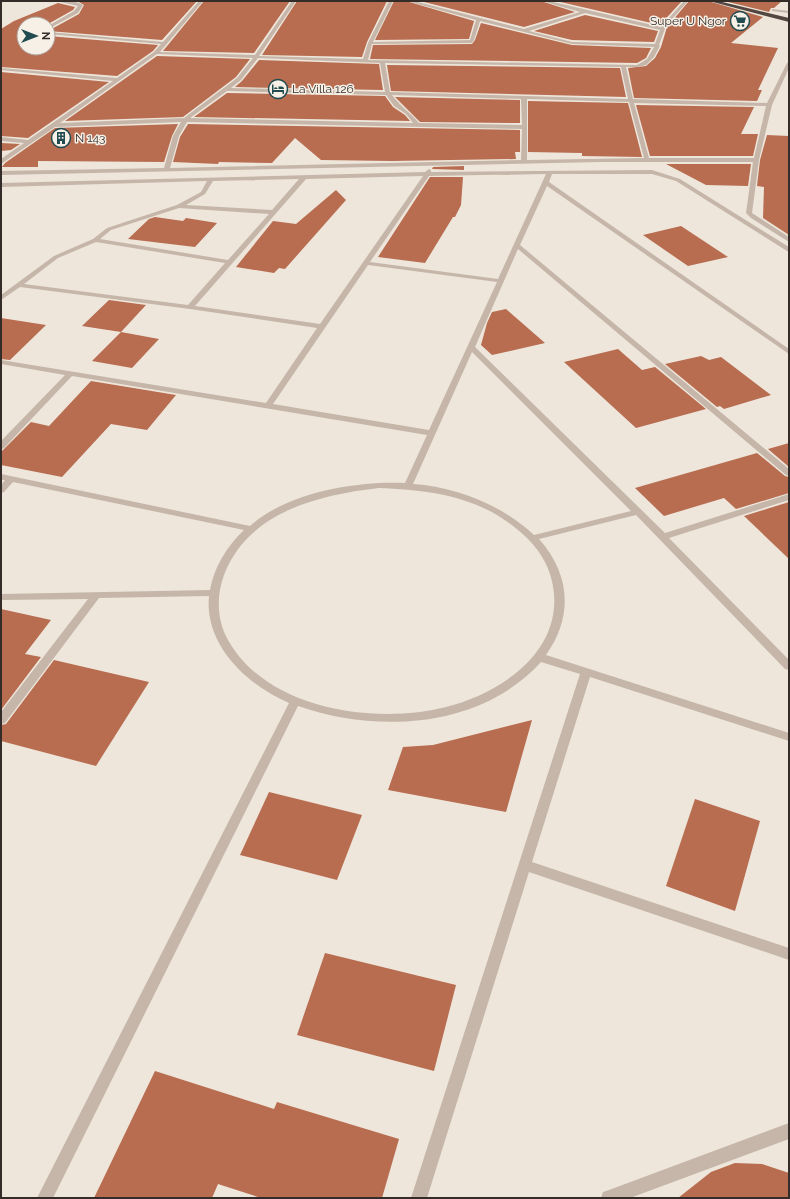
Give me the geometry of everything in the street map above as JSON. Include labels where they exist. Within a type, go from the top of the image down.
[{"type":"highway","points":[[712,1],[789,20]]},
{"type":"highway","points":[[736,1],[789,13]]},
{"type":"street","points":[[56,23],[76,12],[81,6],[76,3],[58,1]]},
{"type":"street","points":[[1,162],[156,53],[201,1]]},
{"type":"street","points":[[166,170],[176,136],[185,120],[238,79],[257,56],[294,1]]},
{"type":"street","points":[[365,61],[370,43],[391,1]]},
{"type":"street","points":[[409,1],[577,44],[658,46]]},
{"type":"street","points":[[544,1],[585,12],[662,29]]},
{"type":"street","points":[[156,53],[382,62],[638,66],[646,64],[658,46],[662,29],[686,1]]},
{"type":"street","points":[[523,31],[585,12]]},
{"type":"street","points":[[370,43],[470,42],[472,40],[478,19]]},
{"type":"street","points":[[56,34],[164,43]]},
{"type":"street","points":[[382,62],[388,94],[396,105],[408,113],[417,124]]},
{"type":"street","points":[[789,63],[769,105],[756,160],[749,213],[772,230],[789,240]]},
{"type":"street","points":[[624,66],[631,100],[647,160]]},
{"type":"street","points":[[1,69],[117,80]]},
{"type":"street","points":[[224,89],[769,105]]},
{"type":"street","points":[[524,97],[524,162]]},
{"type":"street","points":[[53,125],[185,120],[525,127]]},
{"type":"street","points":[[1,139],[28,142]]},
{"type":"street","points":[[1,173],[524,162],[756,160]]},
{"type":"street","points":[[268,406],[434,164]]},
{"type":"street","points":[[408,486],[550,172]]},
{"type":"street","points":[[2,186],[427,174],[652,172],[678,180],[789,250]]},
{"type":"street","points":[[190,307],[304,177]]},
{"type":"street","points":[[1,298],[56,257],[95,240],[109,229],[178,206],[203,193],[212,179]]},
{"type":"street","points":[[545,182],[789,352]]},
{"type":"street","points":[[178,206],[273,212]]},
{"type":"street","points":[[95,240],[229,262]]},
{"type":"street","points":[[517,244],[789,473]]},
{"type":"street","points":[[366,263],[501,281]]},
{"type":"street","points":[[17,285],[190,307],[322,326]]},
{"type":"street","points":[[471,347],[663,537],[789,666]]},
{"type":"street","points":[[1,362],[432,433]]},
{"type":"street","points":[[1,446],[70,374]]},
{"type":"street","points":[[1,477],[252,529]]},
{"type":"street","points":[[1,490],[11,479]]},
{"type":"street","points":[[379,485],[408,486],[436,490],[480,503],[512,520],[533,538],[545,552],[554,569],[559,586],[560,604],[558,622],[551,640],[539,657],[524,673],[505,687],[484,698],[459,708],[432,715],[397,718],[347,716],[320,710],[295,702],[272,690],[253,677],[237,662],[226,646],[217,629],[213,611],[214,593],[218,575],[226,558],[237,543],[269,516],[288,506],[309,498],[332,491],[379,485]]},
{"type":"street","points":[[663,537],[789,497]]},
{"type":"street","points":[[533,538],[637,512]]},
{"type":"street","points":[[1,597],[214,593]]},
{"type":"street","points":[[1,720],[96,595]]},
{"type":"street","points":[[539,657],[789,736]]},
{"type":"street","points":[[419,1198],[586,672]]},
{"type":"street","points":[[45,1198],[295,702]]},
{"type":"street","points":[[525,865],[789,954]]},
{"type":"street","points":[[609,1198],[789,1131]]},
{"type":"building","points":[[77,1],[197,1],[162,40],[56,32],[56,27],[79,14],[84,5]]},
{"type":"building","points":[[204,1],[290,1],[254,53],[163,51]]},
{"type":"building","points":[[297,1],[387,1],[367,42],[362,57],[262,55]]},
{"type":"building","points":[[394,1],[406,1],[474,21],[469,39],[375,40]]},
{"type":"building","points":[[420,1],[541,1],[575,12],[524,27]]},
{"type":"building","points":[[556,1],[682,1],[660,25]]},
{"type":"building","points":[[689,1],[708,1],[763,17],[731,43],[778,48],[758,90],[762,90],[757,101],[634,98],[628,68],[646,66],[655,58],[661,47],[667,27]]},
{"type":"building","points":[[724,1],[782,1],[774,8],[771,8],[769,12]]},
{"type":"building","points":[[58,3],[75,7],[73,10],[56,20],[56,16],[26,16]]},
{"type":"building","points":[[585,15],[658,31],[654,42],[572,40],[534,31]]},
{"type":"building","points":[[16,20],[16,56],[56,56],[56,37],[158,45],[153,51],[117,76],[1,67],[1,29]]},
{"type":"building","points":[[481,23],[572,45],[651,48],[646,58],[637,63],[370,59],[373,45],[472,44]]},
{"type":"building","points":[[157,56],[250,59],[236,77],[183,117],[65,121]]},
{"type":"building","points":[[259,60],[379,64],[383,90],[235,87],[242,81]]},
{"type":"building","points":[[387,65],[620,68],[626,97],[391,91]]},
{"type":"building","points":[[1,72],[109,82],[28,138],[1,136]]},
{"type":"building","points":[[227,93],[385,96],[393,107],[405,115],[410,121],[194,117]]},
{"type":"building","points":[[395,97],[520,100],[520,123],[420,122]]},
{"type":"building","points":[[528,101],[628,103],[642,157],[582,156],[582,153],[528,152]]},
{"type":"building","points":[[636,105],[754,107],[741,134],[758,134],[753,156],[650,156]]},
{"type":"building","points":[[178,124],[172,136],[164,162],[38,161],[38,167],[2,167],[5,163],[55,128]]},
{"type":"building","points":[[188,124],[520,130],[520,152],[515,152],[516,159],[392,161],[321,160],[295,138],[272,163],[219,162],[218,164],[173,162],[180,137]]},
{"type":"building","points":[[767,135],[789,136],[789,235],[763,218],[764,187],[757,186],[760,160]]},
{"type":"building","points":[[1,143],[20,144],[11,150],[1,151]]},
{"type":"building","points":[[666,164],[751,164],[748,186],[706,185]]},
{"type":"building","points":[[464,166],[464,170],[432,169],[433,167]]},
{"type":"building","points":[[430,177],[463,177],[461,205],[455,217],[453,217],[425,263],[378,257]]},
{"type":"building","points":[[336,190],[346,200],[285,269],[279,268],[274,273],[236,267],[273,221],[296,224]]},
{"type":"building","points":[[155,217],[183,221],[186,218],[217,223],[195,247],[128,239],[149,219]]},
{"type":"building","points":[[681,226],[728,257],[688,266],[643,235]]},
{"type":"building","points":[[109,300],[146,305],[121,332],[82,326]]},
{"type":"building","points":[[506,309],[545,343],[492,355],[481,345],[487,323],[492,312]]},
{"type":"building","points":[[1,318],[46,325],[10,360],[1,359]]},
{"type":"building","points":[[121,332],[159,339],[132,368],[92,361]]},
{"type":"building","points":[[618,349],[642,370],[655,367],[706,409],[636,428],[564,362]]},
{"type":"building","points":[[701,356],[709,360],[721,357],[771,395],[724,409],[720,406],[717,407],[665,364]]},
{"type":"building","points":[[91,381],[176,395],[147,430],[111,424],[62,477],[1,465],[1,452],[31,422],[49,426]]},
{"type":"building","points":[[789,443],[789,467],[768,449]]},
{"type":"building","points":[[757,453],[785,476],[789,477],[789,493],[736,509],[724,498],[664,516],[635,488]]},
{"type":"building","points":[[789,502],[789,559],[744,516]]},
{"type":"building","points":[[1,609],[51,620],[25,654],[41,657],[1,710]]},
{"type":"building","points":[[54,660],[149,682],[96,766],[1,741],[1,725],[6,724]]},
{"type":"building","points":[[532,720],[506,812],[388,790],[403,747],[433,745]]},
{"type":"building","points":[[269,792],[362,815],[337,880],[240,855]]},
{"type":"building","points":[[695,799],[760,821],[735,911],[666,886]]},
{"type":"building","points":[[325,953],[456,985],[434,1071],[297,1035]]},
{"type":"building","points":[[155,1071],[274,1109],[277,1102],[399,1139],[382,1198],[261,1198],[218,1184],[212,1198],[94,1198]]},
{"type":"building","points":[[735,1163],[762,1164],[789,1173],[789,1198],[678,1198],[711,1172]]},
{"type":"place","name":"Super U Ngor","points":[[740,21]]},
{"type":"place","name":"La Villa 126","points":[[278,89]]},
{"type":"place","name":"N 143","points":[[61,138]]}]
